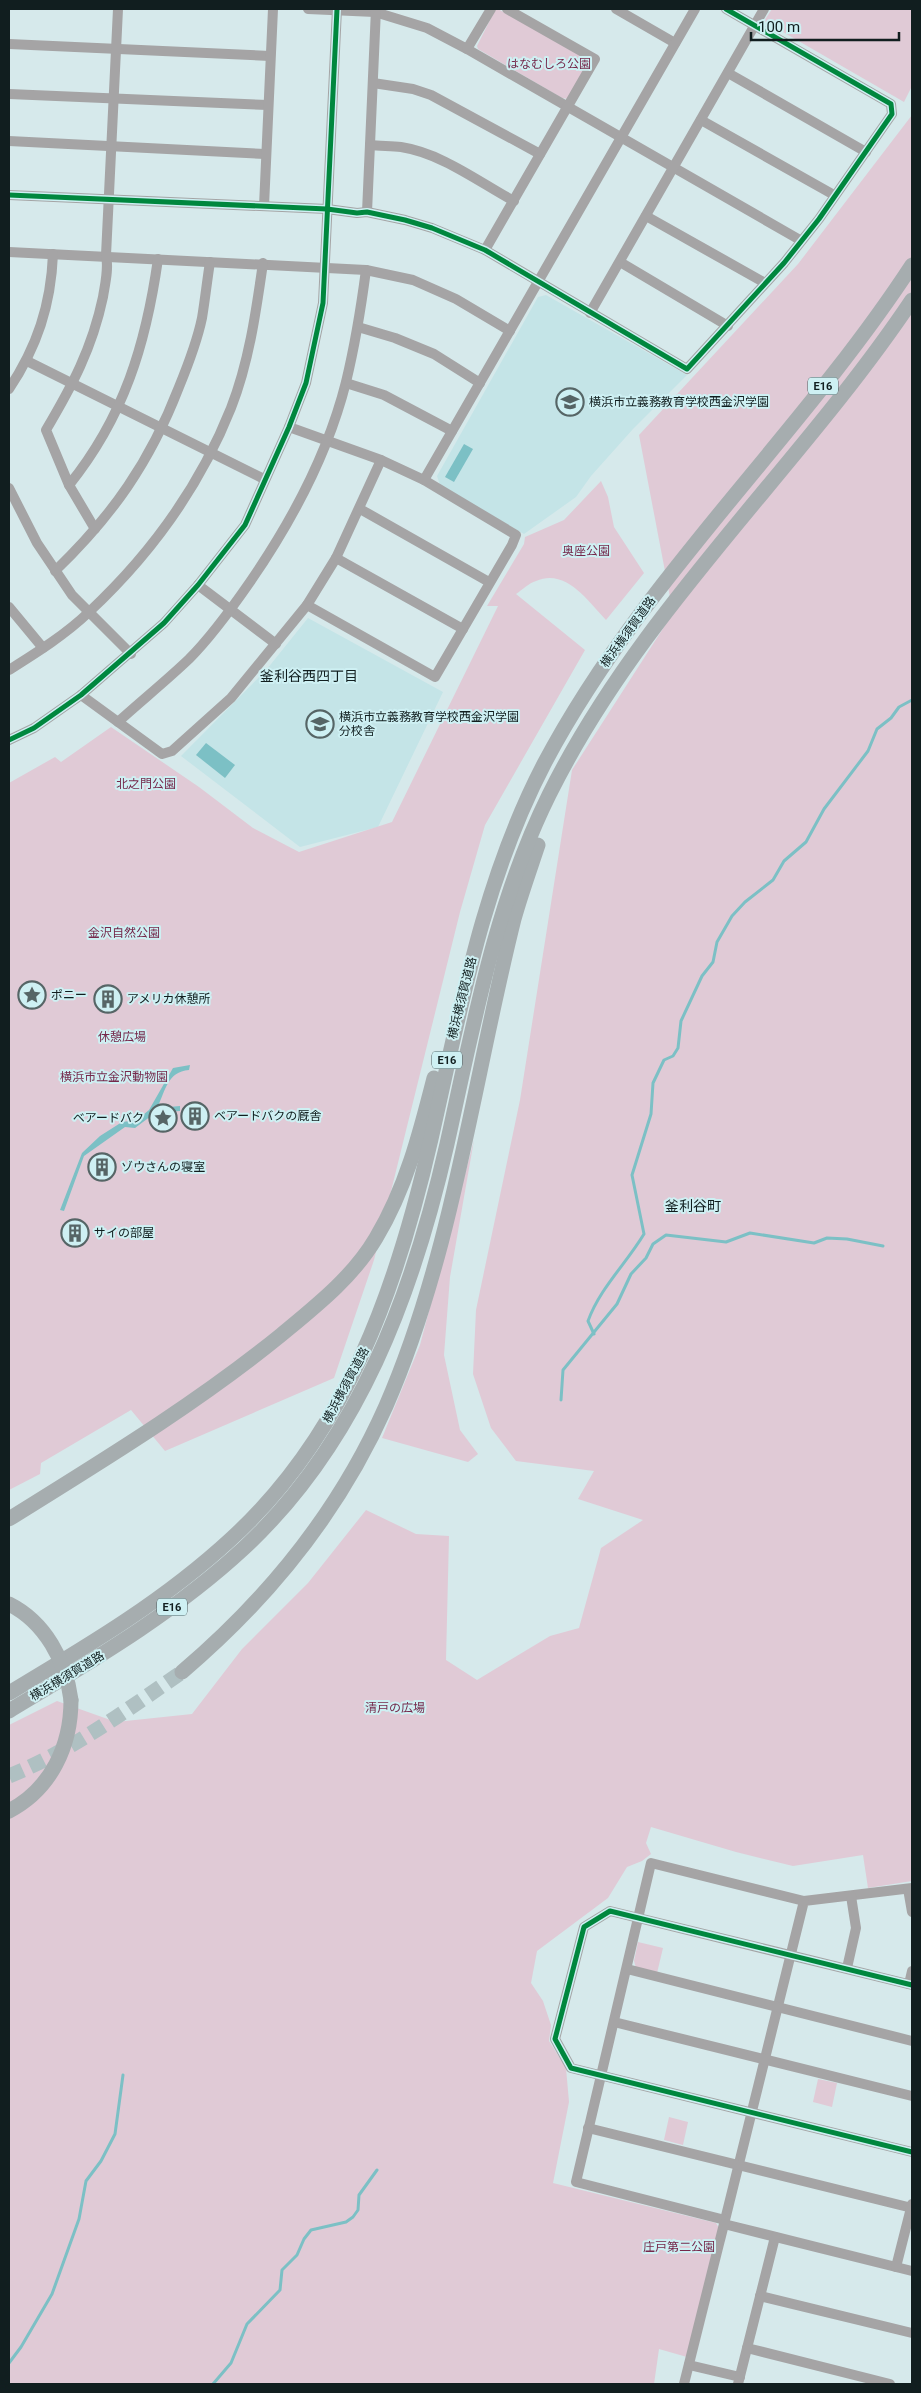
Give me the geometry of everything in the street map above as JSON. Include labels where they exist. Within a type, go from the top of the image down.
[{"type":"highway","name":"横浜横須賀道路","points":[[344,1407],[373,1333],[402,1250],[428,1149],[467,972],[488,900],[516,824],[543,767],[569,720],[632,623],[838,367],[912,265]]},
{"type":"highway","name":"横浜横須賀道路","points":[[9,1711],[124,1640],[202,1583],[245,1548],[277,1514],[344,1407],[372,1372],[402,1302],[432,1205],[494,946],[529,841],[570,754],[585,728],[666,610],[858,377],[912,300]]},
{"type":"highway","name":"E16","points":[[182,1672],[210,1648],[269,1588],[297,1553],[343,1488],[378,1424],[400,1370],[424,1300],[443,1234],[515,917],[570,754]]},
{"type":"highway","name":"E16","points":[[9,1519],[184,1408],[226,1378],[335,1289],[375,1239],[398,1197],[411,1161],[476,916],[516,824]]},
{"type":"highway","name":"横浜横須賀道路","points":[[9,1693],[118,1626],[198,1568],[304,1469]]},
{"type":"highway","points":[[9,1604],[35,1624],[52,1645],[64,1667],[71,1700],[68,1733],[54,1769],[39,1789],[9,1811]]},
{"type":"street","points":[[95,528],[69,485],[46,430],[73,384],[88,352],[98,320],[108,263],[106,255],[113,146],[113,99],[118,9]]},
{"type":"street","points":[[264,206],[273,9]]},
{"type":"street","points":[[308,9],[376,10],[427,28],[467,49],[800,240]]},
{"type":"street","points":[[9,740],[34,728],[81,695],[131,654],[164,623],[198,585],[245,524],[289,427],[306,383],[324,303],[324,267],[337,9]]},
{"type":"street","points":[[467,49],[491,9]]},
{"type":"street","points":[[486,250],[594,59],[507,9]]},
{"type":"street","points":[[616,9],[675,43]]},
{"type":"street","points":[[424,480],[622,139],[695,9]]},
{"type":"street","points":[[9,195],[367,212],[432,228],[486,250],[687,369],[784,263],[800,240],[819,219],[892,114],[891,104],[726,9]]},
{"type":"street","points":[[590,313],[764,9]]},
{"type":"street","points":[[367,212],[376,10]]},
{"type":"street","points":[[9,44],[270,56]]},
{"type":"street","points":[[728,73],[866,152]]},
{"type":"street","points":[[373,83],[413,89],[431,95],[540,154]]},
{"type":"street","points":[[9,94],[268,105]]},
{"type":"street","points":[[701,120],[834,195]]},
{"type":"street","points":[[9,141],[265,154]]},
{"type":"street","points":[[370,145],[402,147],[422,153],[514,201]]},
{"type":"street","points":[[646,216],[765,283]]},
{"type":"street","points":[[9,252],[106,255],[366,270],[413,280],[456,299],[510,331]]},
{"type":"street","points":[[9,389],[27,361],[45,311],[52,281],[53,254]]},
{"type":"street","points":[[69,485],[83,468],[118,407],[135,368],[147,329],[158,259]]},
{"type":"street","points":[[55,571],[95,528],[133,482],[163,428],[202,319],[210,262]]},
{"type":"street","points":[[620,262],[728,326]]},
{"type":"street","points":[[9,670],[43,648],[88,613],[147,551],[172,519],[211,451],[231,408],[256,317],[263,264]]},
{"type":"street","points":[[118,722],[190,658],[231,609],[271,552],[303,496],[327,439],[346,383],[358,326],[366,270]]},
{"type":"street","points":[[358,326],[395,338],[434,354],[480,383]]},
{"type":"street","points":[[27,361],[264,479]]},
{"type":"street","points":[[346,383],[384,395],[452,431]]},
{"type":"street","points":[[289,427],[327,439],[381,460],[424,480],[516,535],[435,677],[307,605]]},
{"type":"street","points":[[81,695],[162,754],[167,754],[231,698],[307,605],[336,558],[381,460]]},
{"type":"street","points":[[9,488],[12,505],[72,595],[131,654]]},
{"type":"street","points":[[360,509],[489,582]]},
{"type":"street","points":[[336,558],[463,630]]},
{"type":"street","points":[[198,585],[276,644]]},
{"type":"street","points":[[10,610],[43,648]]},
{"type":"street","points":[[912,1912],[910,1889],[804,1901],[651,1863],[576,2182],[775,2237],[912,2271]]},
{"type":"street","points":[[847,1968],[856,1928],[851,1896]]},
{"type":"street","points":[[684,2384],[804,1901]]},
{"type":"street","points":[[912,1970],[911,1985],[610,1911],[584,1927],[555,2039],[571,2068],[912,2152]]},
{"type":"street","points":[[627,1969],[778,2009],[912,2041]]},
{"type":"street","points":[[614,2022],[912,2096]]},
{"type":"street","points":[[588,2128],[912,2206],[896,2267]]},
{"type":"street","points":[[689,2364],[739,2381],[775,2237]]},
{"type":"street","points":[[760,2296],[912,2333]]},
{"type":"street","points":[[747,2348],[890,2384]]},
{"type":"shaded area","name":"横浜市立義務教育学校西金沢学園","points":[[546,295],[687,375],[633,429],[591,476],[576,497],[524,534],[440,485],[437,476],[538,297]]},
{"type":"shaded area","name":"横浜市立義務教育学校西金沢学園 分校舎","points":[[308,618],[443,692],[378,827],[300,847],[181,756],[267,669]]},
{"type":"green space","name":"はなむしろ公園","points":[[498,9],[588,59],[587,65],[568,99],[562,98],[478,49],[477,46],[495,10]]},
{"type":"green space","points":[[772,9],[912,9],[912,86],[904,102],[764,21]]},
{"type":"green space","points":[[912,115],[912,1881],[868,1888],[863,1855],[793,1866],[736,1852],[651,1827],[646,1843],[651,1854],[642,1861],[627,1867],[608,1898],[537,1951],[531,1983],[543,2001],[551,2025],[549,2041],[566,2068],[569,2102],[553,2183],[716,2223],[719,2228],[687,2357],[659,2349],[654,2384],[9,2384],[9,1725],[57,1701],[116,1722],[192,1714],[242,1649],[308,1583],[366,1510],[416,1534],[449,1536],[446,1660],[477,1680],[550,1636],[579,1628],[601,1548],[643,1520],[578,1499],[594,1471],[516,1461],[491,1428],[473,1374],[476,1310],[520,1100],[572,770],[673,613],[639,435],[798,264]]},
{"type":"green space","points":[[601,481],[608,497],[614,527],[644,573],[606,620],[576,588],[557,579],[547,578],[536,581],[516,594],[585,650],[485,825],[460,912],[374,1260],[334,1378],[165,1451],[131,1410],[41,1463],[40,1474],[9,1490],[9,783],[55,757],[61,762],[111,727],[199,787],[253,828],[299,852],[392,822],[498,606],[487,606],[524,544],[525,537],[564,520]]},
{"type":"green space","points":[[474,1140],[450,1277],[444,1355],[460,1430],[478,1454],[468,1462],[382,1438],[420,1345]]},
{"type":"green space","points":[[638,1942],[663,1948],[657,1973],[636,1968],[634,1961]]},
{"type":"green space","points":[[818,2079],[837,2083],[832,2107],[813,2102]]},
{"type":"green space","points":[[669,2117],[688,2122],[683,2145],[664,2140]]},
{"type":"water","points":[[464,444],[473,449],[454,482],[445,477]]},
{"type":"water","points":[[206,743],[235,765],[225,778],[196,755]]},
{"type":"water","points":[[190,1065],[189,1070],[176,1074],[168,1083],[157,1108],[180,1106],[180,1111],[155,1113],[135,1128],[125,1127],[84,1156],[64,1211],[60,1210],[82,1153],[100,1136],[122,1122],[137,1120],[149,1110],[173,1068]]},
{"type":"waterway","points":[[594,1334],[588,1321],[593,1309],[606,1287],[644,1234],[632,1175],[651,1114],[653,1083],[664,1060],[673,1056],[678,1048],[681,1021],[702,976],[713,962],[717,942],[732,916],[745,902],[773,880],[784,861],[806,842],[824,809],[868,751],[877,729],[891,718],[899,707],[912,700]]},
{"type":"waterway","points":[[561,1400],[563,1370],[617,1304],[631,1274],[646,1258],[653,1244],[666,1235],[726,1242],[750,1233],[814,1243],[827,1238],[847,1239],[883,1246]]},
{"type":"waterway","points":[[9,2363],[21,2347],[52,2294],[79,2219],[86,2181],[101,2161],[115,2134],[123,2075]]},
{"type":"waterway","points":[[213,2384],[231,2363],[247,2324],[280,2290],[282,2270],[297,2255],[304,2239],[311,2230],[346,2222],[353,2217],[358,2210],[359,2195],[377,2170]]},
{"type":"tunnel","points":[[9,1776],[54,1755],[76,1742],[182,1672]]},
{"type":"cycle path","points":[[9,740],[34,728],[81,695],[164,623],[198,585],[245,525],[289,427],[306,383],[323,303],[337,9]]},
{"type":"cycle path","points":[[9,195],[327,209],[357,213],[367,212],[405,220],[432,228],[485,250],[687,369],[784,263],[819,219],[892,114],[891,104],[726,9]]},
{"type":"cycle path","points":[[912,1985],[610,1911],[584,1927],[555,2039],[571,2068],[912,2152]]},
{"type":"place","name":"横浜市立義務教育学校西金沢学園","points":[[570,402]]},
{"type":"place","name":"横浜市立義務教育学校西金沢学園 分校舎","points":[[320,724]]},
{"type":"place","name":"ポニー","points":[[32,995]]},
{"type":"place","name":"アメリカ休憩所","points":[[108,999]]},
{"type":"place","name":"ベアードバクの厩舎","points":[[195,1116]]},
{"type":"place","name":"ベアードバク","points":[[163,1118]]},
{"type":"place","name":"ゾウさんの寝室","points":[[102,1167]]},
{"type":"place","name":"サイの部屋","points":[[75,1233]]},
{"type":"district","name":"釜利谷西四丁目","points":[[309,676]]},
{"type":"district","name":"釜利谷町","points":[[693,1206]]},
{"type":"park label","name":"奥座公園","points":[[586,551]]},
{"type":"park label","name":"北之門公園","points":[[146,784]]},
{"type":"park label","name":"金沢自然公園","points":[[124,933]]},
{"type":"park label","name":"休憩広場","points":[[122,1037]]},
{"type":"park label","name":"横浜市立金沢動物園","points":[[114,1077]]},
{"type":"park label","name":"清戸の広場","points":[[395,1708]]},
{"type":"park label","name":"庄戸第二公園","points":[[679,2247]]}]
